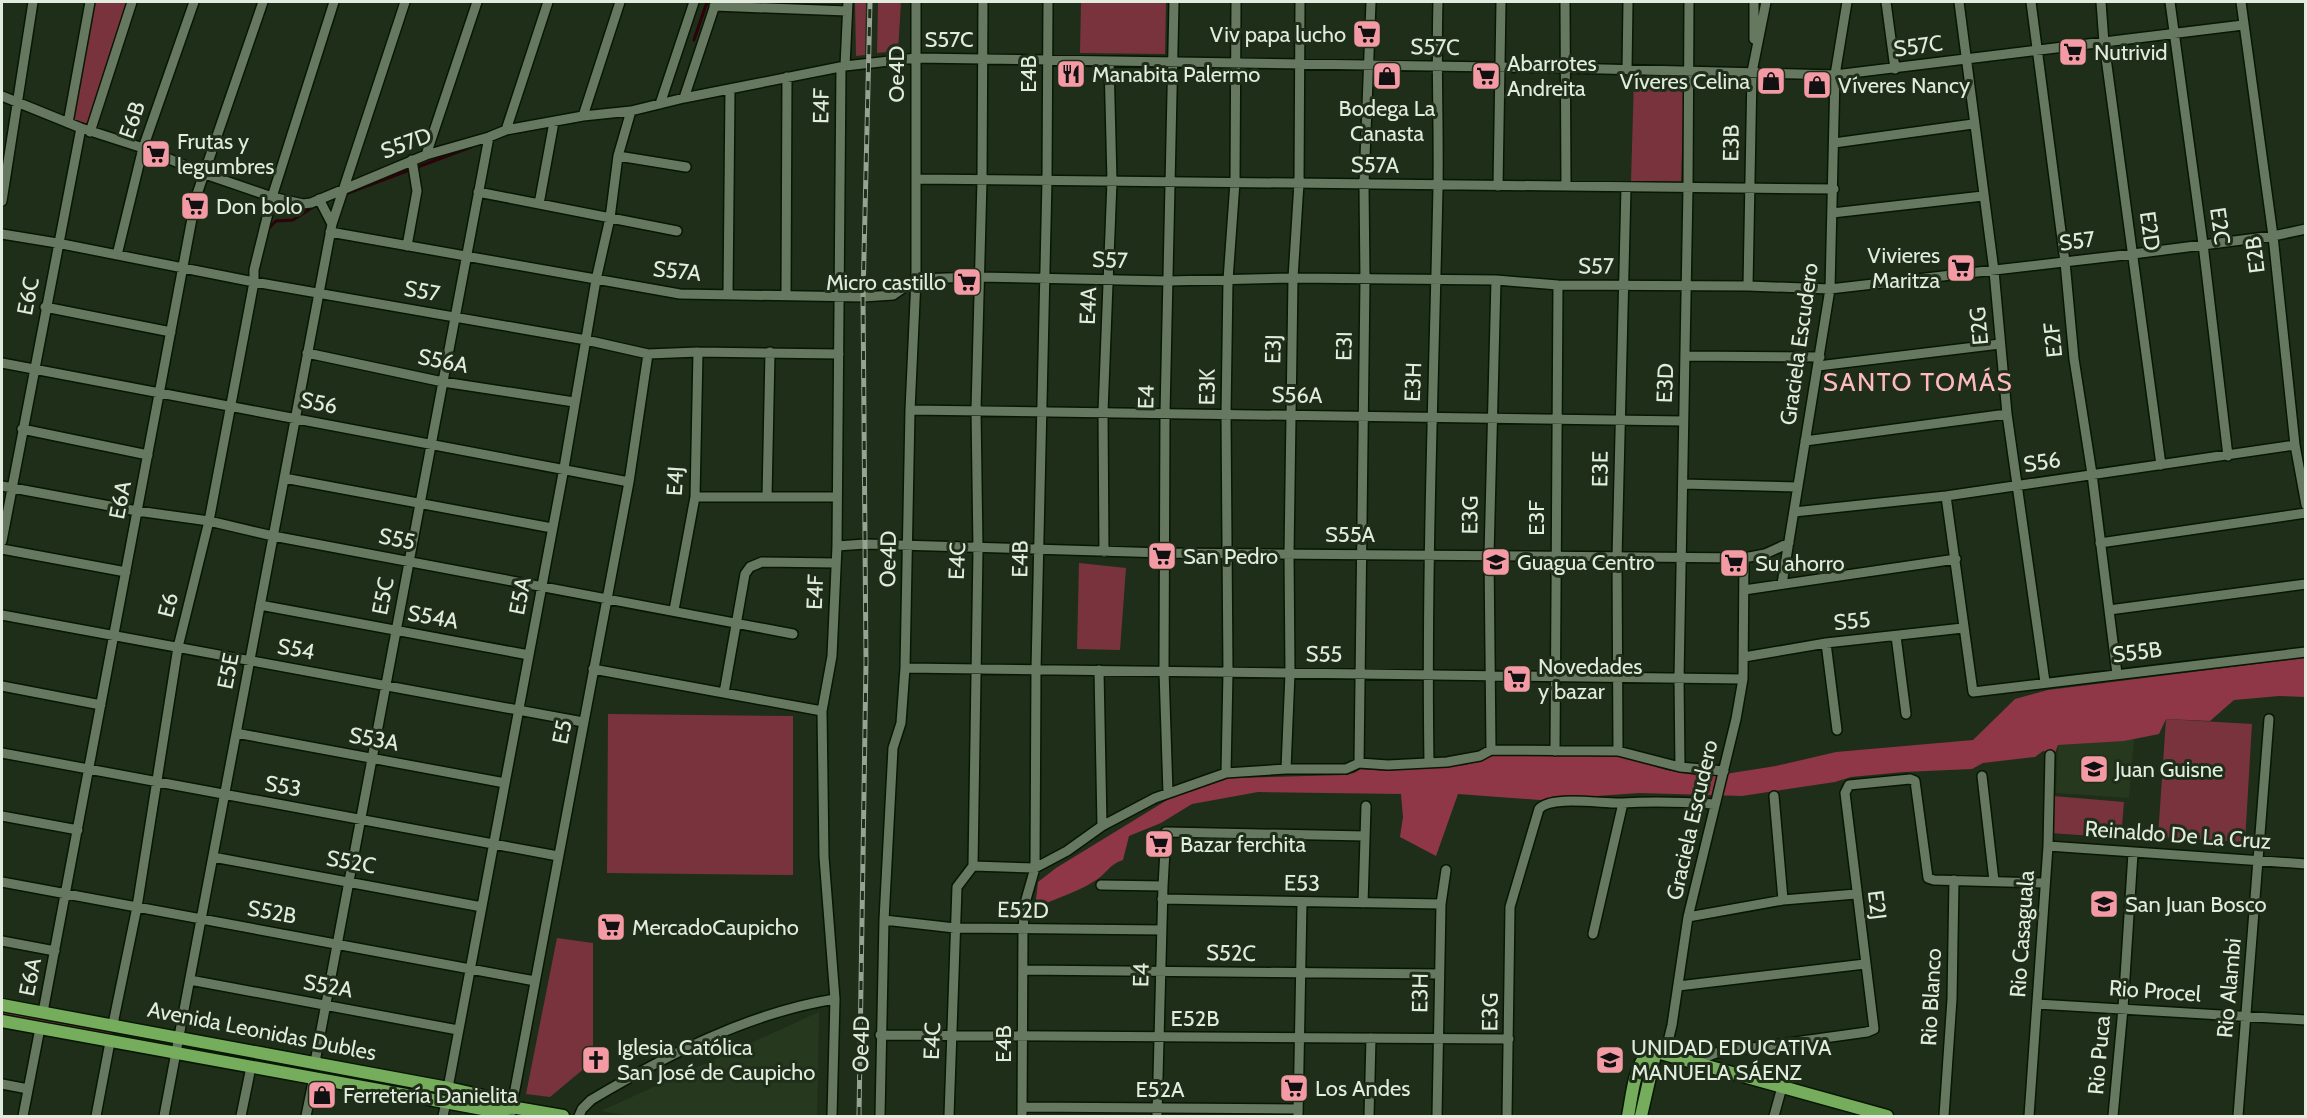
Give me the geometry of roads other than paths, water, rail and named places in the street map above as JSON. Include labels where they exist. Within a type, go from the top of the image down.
[{"type":"main road","name":"Avenida Leonidas Dubles","points":[[2,1005],[448,1088],[501,1100],[511,1112]]},
{"type":"main road","name":"Avenida Leonidas Dubles","points":[[2,1021],[499,1112],[563,1116]]},
{"type":"main road","points":[[1641,1116],[1653,1067],[1659,1053]]},
{"type":"main road","points":[[1628,1116],[1640,1064],[1645,1055],[1659,1053],[1881,1116]]},
{"type":"street","points":[[2,201],[33,2]]},
{"type":"street","points":[[68,123],[90,2]]},
{"type":"street","name":"E6C","points":[[2,541],[6,487],[22,429],[57,243],[85,130],[132,2]]},
{"type":"street","name":"E6B","points":[[117,255],[143,148],[194,2]]},
{"type":"street","name":"E6A","points":[[43,1012],[196,197],[263,2]]},
{"type":"street","points":[[272,197],[334,2]]},
{"type":"street","name":"E5E","points":[[164,1116],[331,228],[405,2]]},
{"type":"street","points":[[426,155],[477,2]]},
{"type":"street","points":[[506,130],[548,2]]},
{"type":"street","points":[[583,116],[620,2]]},
{"type":"street","points":[[660,104],[694,2]]},
{"type":"street","name":"Oe4D","points":[[880,1116],[884,920],[893,748],[901,723],[905,668],[915,279],[916,2]]},
{"type":"street","name":"E4C","points":[[949,1116],[957,887],[973,866],[978,549],[976,410],[982,180],[983,2]]},
{"type":"street","name":"E4B","points":[[1022,1112],[1023,930],[1025,903],[1035,868],[1036,669],[1047,180],[1048,2]]},
{"type":"street","name":"E4","points":[[1168,793],[1164,671],[1165,413],[1174,2]]},
{"type":"street","name":"E3K","points":[[1226,773],[1228,552],[1226,414],[1228,280],[1235,183],[1236,2]]},
{"type":"street","name":"E3J","points":[[1286,769],[1290,673],[1289,554],[1293,278],[1299,183],[1300,2]]},
{"type":"street","name":"E3I","points":[[1359,764],[1365,280],[1364,184],[1371,2]]},
{"type":"street","name":"E3H","points":[[1428,763],[1428,554],[1438,185],[1436,66],[1438,2]]},
{"type":"street","points":[[1498,186],[1501,2]]},
{"type":"street","points":[[1565,2],[1566,186]]},
{"type":"street","points":[[1628,2],[1628,70]]},
{"type":"street","name":"E3D","points":[[1680,767],[1679,678],[1686,356],[1689,2]]},
{"type":"street","points":[[1754,2],[1754,56]]},
{"type":"street","name":"E3B","points":[[1748,286],[1752,72],[1766,2]]},
{"type":"street","name":"Graciela Escudero","points":[[1782,584],[1830,289],[1834,189],[1834,75],[1847,2]]},
{"type":"street","points":[[1886,2],[1895,69]]},
{"type":"street","name":"E2G","points":[[1959,2],[1994,271],[2007,414],[2019,485],[2045,682]]},
{"type":"street","name":"E2F","points":[[2031,2],[2065,262],[2074,359],[2092,474],[2117,674]]},
{"type":"street","name":"E2D","points":[[2101,2],[2104,42],[2161,465]]},
{"type":"street","name":"E2C","points":[[2170,2],[2203,244],[2228,456]]},
{"type":"street","name":"E2B","points":[[2241,2],[2273,236],[2295,445],[2306,505]]},
{"type":"street","points":[[684,98],[715,4],[847,6]]},
{"type":"street","name":"E4F","points":[[832,1116],[835,999],[824,857],[822,711],[832,656],[837,546],[838,297],[843,67],[847,6]]},
{"type":"street","name":"S57C","points":[[843,67],[915,58],[982,58],[1834,75],[2243,25]]},
{"type":"street","name":"E4A","points":[[1104,552],[1103,412],[1112,181],[1109,61]]},
{"type":"street","name":"S57D","points":[[2,96],[17,104],[85,130],[143,148],[205,174],[272,197],[303,204],[412,160],[506,130],[583,116],[631,111],[787,76],[843,67]]},
{"type":"street","points":[[786,294],[787,76]]},
{"type":"street","points":[[728,294],[730,90]]},
{"type":"street","name":"E5A","points":[[448,1088],[564,468],[596,280],[610,218],[618,156],[631,111]]},
{"type":"street","points":[[539,204],[554,122]]},
{"type":"street","points":[[1834,143],[1974,124]]},
{"type":"street","name":"E5C","points":[[315,1062],[489,137]]},
{"type":"street","points":[[618,156],[686,167]]},
{"type":"street","points":[[407,246],[417,191],[412,160]]},
{"type":"street","name":"S57A","points":[[916,179],[1834,189]]},
{"type":"street","name":"E3E","points":[[1618,751],[1617,558],[1626,187]]},
{"type":"street","points":[[478,192],[677,231]]},
{"type":"street","points":[[1832,213],[1983,195]]},
{"type":"street","name":"E6","points":[[113,1024],[137,907],[178,647],[232,407],[254,282],[254,270],[272,197]]},
{"type":"street","points":[[320,199],[331,228],[407,246],[466,256]]},
{"type":"street","name":"S57","points":[[915,279],[1045,277],[1168,281],[1293,278],[1496,280],[1558,285],[1830,289],[2133,254],[2273,236],[2306,229]]},
{"type":"street","name":"S57","points":[[2,234],[254,282],[586,340],[648,354],[698,352],[839,354]]},
{"type":"street","name":"S57A","points":[[466,256],[680,294],[887,297],[915,279]]},
{"type":"street","name":"E3G","points":[[1491,750],[1489,555],[1496,280]]},
{"type":"street","name":"E3F","points":[[1555,751],[1558,285]]},
{"type":"street","points":[[45,307],[171,332]]},
{"type":"street","points":[[1686,356],[1819,362],[2000,344]]},
{"type":"street","name":"E4J","points":[[674,610],[695,497],[698,352]]},
{"type":"street","points":[[767,497],[770,352]]},
{"type":"street","name":"S56A","points":[[307,353],[443,382],[574,402]]},
{"type":"street","name":"E5","points":[[511,1112],[629,482],[648,354]]},
{"type":"street","name":"S56","points":[[2,363],[629,482]]},
{"type":"street","name":"S56A","points":[[910,410],[1683,421]]},
{"type":"street","points":[[1805,441],[2007,414]]},
{"type":"street","points":[[22,429],[148,455]]},
{"type":"street","name":"S56","points":[[1794,512],[1946,496],[2295,445]]},
{"type":"street","points":[[284,478],[552,528]]},
{"type":"street","points":[[1683,483],[1798,487]]},
{"type":"street","name":"S55","points":[[6,487],[137,511],[208,521],[273,536],[793,634]]},
{"type":"street","points":[[1946,496],[1956,559],[1963,628]]},
{"type":"street","points":[[695,497],[836,497]]},
{"type":"street","points":[[2100,543],[2306,513]]},
{"type":"street","name":"S55A","points":[[837,546],[865,544],[1165,553],[1744,558],[1765,554],[1789,543]]},
{"type":"street","points":[[2,549],[126,572]]},
{"type":"street","name":"Graciela Escudero","points":[[1659,1053],[1678,986],[1688,916],[1724,771],[1743,679],[1744,558]]},
{"type":"street","points":[[1744,590],[1956,559]]},
{"type":"street","points":[[724,693],[745,574],[750,567],[762,562],[836,563]]},
{"type":"street","points":[[2109,610],[2306,584]]},
{"type":"street","name":"S54A","points":[[260,605],[529,655]]},
{"type":"street","name":"S54","points":[[2,615],[583,722]]},
{"type":"street","name":"S55","points":[[1744,657],[1826,644],[1963,628]]},
{"type":"street","name":"S55B","points":[[1963,628],[1973,692],[2306,652]]},
{"type":"street","points":[[1896,636],[1906,714]]},
{"type":"street","points":[[1826,644],[1837,730]]},
{"type":"street","name":"S55","points":[[905,668],[1743,679]]},
{"type":"street","points":[[593,669],[822,711]]},
{"type":"street","points":[[1099,670],[1102,826]]},
{"type":"street","points":[[2,686],[101,705]]},
{"type":"street","name":"Rio Alambi","points":[[2238,1116],[2269,719]]},
{"type":"street","name":"S53A","points":[[236,733],[505,783]]},
{"type":"street","points":[[973,866],[1035,868],[1066,851],[1102,826],[1155,798],[1226,773],[1286,769],[1346,769],[1359,764],[1388,765],[1465,760],[1491,750],[1618,751],[1680,767],[1724,771]]},
{"type":"street","name":"S53","points":[[2,753],[558,856]]},
{"type":"street","name":"Rio Casaguala","points":[[2029,1116],[2048,846],[2050,755]]},
{"type":"street","points":[[1982,776],[1994,881]]},
{"type":"street","name":"E2J","points":[[1699,1064],[1706,1057],[1716,1053],[1867,1032],[1874,1029],[1856,894],[1846,787],[1913,779],[1916,783],[1928,878],[1954,880]]},
{"type":"street","points":[[1774,796],[1783,900]]},
{"type":"street","points":[[1593,934],[1623,803],[1640,800],[1715,804]]},
{"type":"street","name":"E3G","points":[[1508,1116],[1510,907],[1539,809],[1542,805],[1581,801],[1623,803]]},
{"type":"street","points":[[1363,903],[1366,806]]},
{"type":"street","points":[[2,816],[78,830]]},
{"type":"street","name":"E4","points":[[1157,1112],[1165,835],[1170,832],[1365,836]]},
{"type":"street","name":"Reinaldo De La Cruz","points":[[2048,846],[2306,864]]},
{"type":"street","name":"Rio Puca","points":[[2113,1116],[2133,853]]},
{"type":"street","name":"S52C","points":[[213,857],[482,906]]},
{"type":"street","name":"E3H","points":[[1437,1116],[1441,904],[1446,870]]},
{"type":"street","points":[[1954,880],[2044,883]]},
{"type":"street","name":"Rio Blanco","points":[[1944,1116],[1952,999],[1954,880]]},
{"type":"street","name":"S52B","points":[[2,882],[535,981]]},
{"type":"street","points":[[1101,885],[1163,886]]},
{"type":"street","points":[[1688,916],[1783,900],[1856,894]]},
{"type":"street","name":"E53","points":[[1162,899],[1441,904]]},
{"type":"street","points":[[1298,1113],[1302,902]]},
{"type":"street","name":"E52D","points":[[884,920],[954,928],[1162,930]]},
{"type":"street","points":[[2,941],[55,951]]},
{"type":"street","points":[[1678,986],[1865,964]]},
{"type":"street","name":"S52C","points":[[1023,970],[1439,974]]},
{"type":"street","name":"S52A","points":[[190,980],[458,1030]]},
{"type":"street","points":[[579,1116],[585,1105],[598,1096],[717,1035],[803,1005],[835,999]]},
{"type":"street","name":"Rio Procel","points":[[2037,1004],[2306,1020]]},
{"type":"street","name":"E6A","points":[[23,1116],[40,1028]]},
{"type":"street","name":"E52B","points":[[880,1035],[1509,1039]]},
{"type":"street","points":[[1369,1116],[1371,1038]]},
{"type":"street","points":[[96,1116],[110,1041]]},
{"type":"street","points":[[241,1116],[251,1067]]},
{"type":"street","points":[[306,1116],[314,1077]]},
{"type":"street","points":[[2,1084],[28,1089]]},
{"type":"street","points":[[1774,1116],[1782,1087]]},
{"type":"street","points":[[443,1116],[446,1102]]},
{"type":"street","name":"E52A","points":[[1022,1112],[1298,1113]]},
{"type":"waterway","points":[[694,40],[707,2]]},
{"type":"waterway","points":[[348,193],[471,147]]},
{"type":"waterway","points":[[267,230],[276,221],[293,220],[313,207]]},
{"type":"railway","points":[[859,1116],[866,662],[863,297],[870,2]]},
{"type":"place","name":"Viv papa lucho","points":[[1367,34]]},
{"type":"place","name":"Nutrivid","points":[[2073,52]]},
{"type":"place","name":"Manabita Palermo","points":[[1071,74]]},
{"type":"place","name":"Bodega La Canasta","points":[[1387,76]]},
{"type":"place","name":"Abarrotes Andreita","points":[[1486,76]]},
{"type":"place","name":"Víveres Celina","points":[[1771,81]]},
{"type":"place","name":"Víveres Nancy","points":[[1817,85]]},
{"type":"place","name":"Frutas y legumbres","points":[[156,154]]},
{"type":"place","name":"Don bolo","points":[[195,206]]},
{"type":"place","name":"Vivieres Maritza","points":[[1961,268]]},
{"type":"place","name":"Micro castillo","points":[[967,282]]},
{"type":"place","name":"San Pedro","points":[[1162,556]]},
{"type":"place","name":"Guagua Centro","points":[[1496,562]]},
{"type":"place","name":"Su ahorro","points":[[1734,563]]},
{"type":"place","name":"Novedades y bazar","points":[[1517,679]]},
{"type":"place","name":"Juan Guisne","points":[[2094,769]]},
{"type":"place","name":"Bazar ferchita","points":[[1159,844]]},
{"type":"place","name":"San Juan Bosco","points":[[2104,904]]},
{"type":"place","name":"MercadoCaupicho","points":[[611,927]]},
{"type":"place","name":"Iglesia Católica San José de Caupicho","points":[[596,1060]]},
{"type":"place","name":"UNIDAD EDUCATIVA MANUELA SÁENZ","points":[[1610,1060]]},
{"type":"place","name":"Los Andes","points":[[1294,1088]]},
{"type":"place","name":"Ferretería Danielita","points":[[322,1095]]},
{"type":"district","name":"SANTO TOMÁS","points":[[1918,382]]}]
